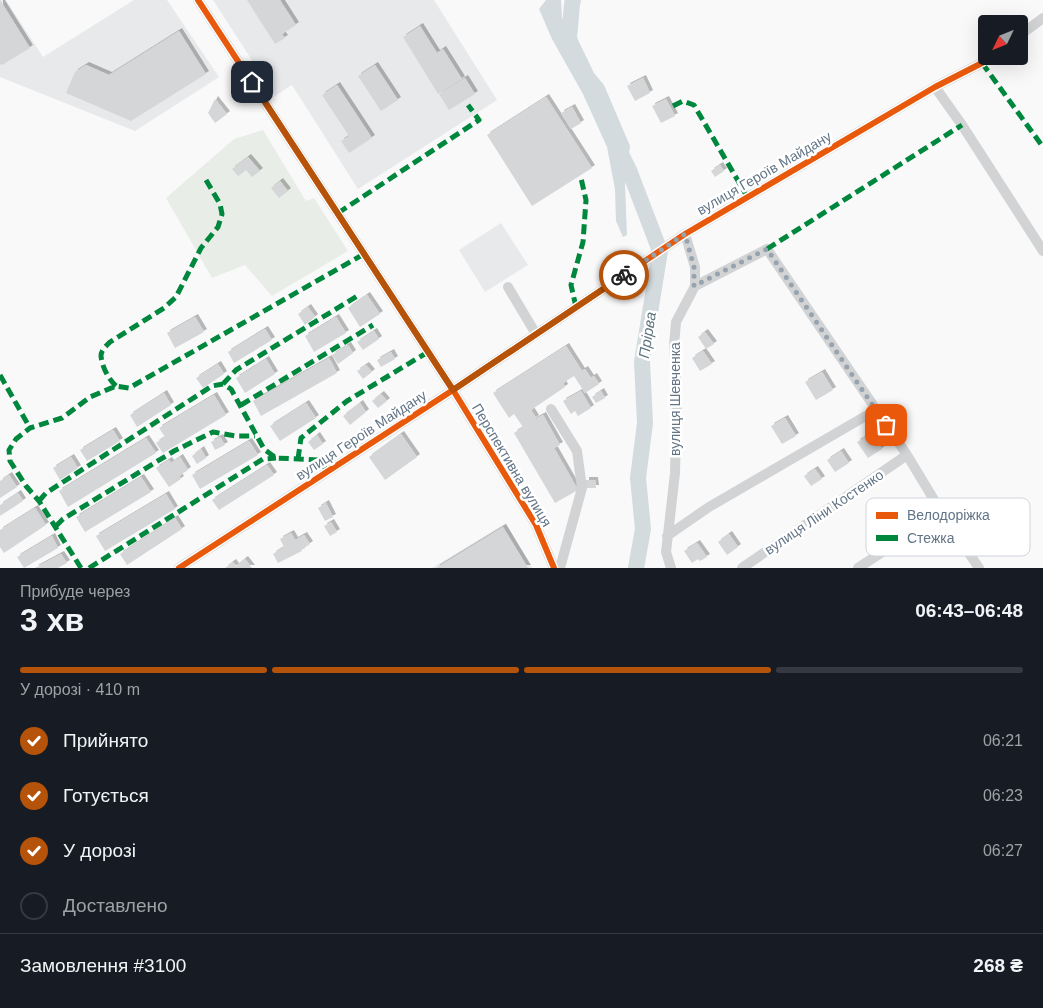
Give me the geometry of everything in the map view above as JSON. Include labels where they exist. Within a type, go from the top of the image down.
[{"type":"street","name":"Перспективна вулиця","points":[[198,0],[453,390],[536,525],[554,568]]},
{"type":"street","points":[[1028,29],[1043,18]]},
{"type":"street","name":"вулиця Героїв Майдану","points":[[179,568],[453,390],[685,234],[935,87],[978,65]]},
{"type":"street","points":[[935,87],[962,125],[1043,251]]},
{"type":"street","points":[[685,234],[694,267],[694,286],[767,249],[907,455],[933,498]]},
{"type":"street","name":"вулиця Шевченка","points":[[670,568],[666,552],[675,473],[677,394],[674,346],[676,322],[694,286]]},
{"type":"street","points":[[508,287],[536,334]]},
{"type":"street","points":[[551,409],[577,451],[582,488],[560,568]]},
{"type":"street","points":[[667,536],[709,507],[876,410]]},
{"type":"street","name":"вулиця Ліни Костенко","points":[[742,568],[907,455]]},
{"type":"street","points":[[858,568],[876,556]]},
{"type":"street","points":[[971,556],[979,568]]},
{"type":"shaded area","points":[[0,0],[6,0],[43,57],[134,0],[167,0],[219,77],[135,131],[0,77]]},
{"type":"shaded area","points":[[213,0],[434,0],[497,100],[358,189],[292,85],[275,96]]},
{"type":"shaded area","points":[[546,0],[561,0],[562,18],[581,46],[594,73],[604,85],[630,146],[625,185],[627,235],[623,237],[616,221],[615,189],[607,147],[583,94],[552,39],[539,9]]},
{"type":"shaded area","points":[[263,130],[306,201],[314,198],[348,251],[272,296],[245,265],[212,278],[166,198],[234,139]]},
{"type":"shaded area","points":[[501,223],[528,265],[485,292],[459,250]]},
{"type":"shaded area","points":[[506,523],[532,568],[432,568]]},
{"type":"building","points":[[0,0],[30,48],[2,65],[0,64]]},
{"type":"building","points":[[247,0],[280,0],[296,25],[282,34],[285,38],[275,44]]},
{"type":"building","points":[[420,26],[437,53],[443,49],[462,79],[438,94],[403,37]]},
{"type":"building","points":[[179,31],[206,74],[131,121],[66,93],[75,72],[86,65],[109,75]]},
{"type":"building","points":[[375,65],[398,100],[381,111],[358,76]]},
{"type":"building","points":[[465,78],[475,94],[449,110],[439,94]]},
{"type":"building","points":[[643,78],[650,93],[635,101],[627,86]]},
{"type":"building","points":[[337,85],[372,138],[349,153],[341,141],[349,136],[322,95]]},
{"type":"building","points":[[546,97],[592,168],[532,206],[487,135]]},
{"type":"building","points":[[215,99],[227,114],[215,123],[208,113]]},
{"type":"building","points":[[666,99],[675,116],[661,123],[652,106]]},
{"type":"building","points":[[572,107],[581,123],[571,129],[561,113]]},
{"type":"building","points":[[248,157],[260,171],[252,177],[246,170],[238,176],[232,169]]},
{"type":"building","points":[[720,165],[724,171],[715,177],[711,171]]},
{"type":"building","points":[[280,181],[288,191],[279,198],[271,188]]},
{"type":"building","points":[[367,295],[380,314],[360,327],[348,308]]},
{"type":"building","points":[[308,307],[315,317],[305,325],[298,314]]},
{"type":"building","points":[[195,317],[204,332],[175,348],[167,333]]},
{"type":"building","points":[[336,317],[346,333],[314,352],[305,336]]},
{"type":"building","points":[[265,329],[272,340],[234,363],[228,352]]},
{"type":"building","points":[[374,331],[379,339],[363,350],[357,342]]},
{"type":"building","points":[[705,332],[714,344],[706,349],[698,337]]},
{"type":"building","points":[[348,345],[353,353],[338,364],[332,355]]},
{"type":"building","points":[[566,346],[582,371],[585,369],[591,378],[594,376],[599,384],[585,393],[574,376],[563,383],[565,387],[531,410],[536,418],[526,424],[543,415],[560,445],[554,448],[578,490],[555,503],[514,433],[523,427],[514,414],[509,418],[493,393]]},
{"type":"building","points":[[703,351],[712,364],[700,371],[692,358]]},
{"type":"building","points":[[391,352],[395,359],[381,367],[377,360]]},
{"type":"building","points":[[329,358],[337,373],[261,416],[253,401]]},
{"type":"building","points":[[266,359],[275,374],[245,393],[236,378]]},
{"type":"building","points":[[218,364],[224,374],[203,388],[196,378]]},
{"type":"building","points":[[366,365],[372,372],[363,379],[357,371]]},
{"type":"building","points":[[822,372],[833,390],[816,400],[805,382]]},
{"type":"building","points":[[581,391],[591,408],[578,416],[575,411],[571,414],[563,401]]},
{"type":"building","points":[[601,391],[605,398],[596,403],[592,397]]},
{"type":"building","points":[[164,393],[171,405],[137,427],[130,415]]},
{"type":"building","points":[[381,394],[387,401],[378,408],[372,401]]},
{"type":"building","points":[[214,395],[226,415],[163,453],[156,443],[165,437],[159,428]]},
{"type":"building","points":[[306,403],[316,418],[280,441],[270,426]]},
{"type":"building","points":[[360,403],[366,412],[350,425],[343,416]]},
{"type":"building","points":[[785,418],[796,436],[782,444],[771,426]]},
{"type":"building","points":[[113,430],[120,441],[87,461],[80,450]]},
{"type":"building","points":[[872,433],[882,449],[868,458],[857,442]]},
{"type":"building","points":[[401,434],[417,457],[385,480],[369,457]]},
{"type":"building","points":[[317,435],[323,444],[314,450],[308,442]]},
{"type":"building","points":[[220,437],[225,445],[215,450],[211,442]]},
{"type":"building","points":[[146,438],[156,453],[68,507],[59,491]]},
{"type":"building","points":[[249,441],[258,455],[200,489],[192,475]]},
{"type":"building","points":[[201,449],[206,458],[197,464],[192,456]]},
{"type":"building","points":[[841,451],[849,463],[835,472],[827,460]]},
{"type":"building","points":[[71,457],[78,468],[60,480],[53,468]]},
{"type":"building","points":[[180,457],[188,470],[179,476],[181,479],[169,487],[156,468],[169,460],[171,463]]},
{"type":"building","points":[[267,465],[274,475],[219,510],[212,500]]},
{"type":"building","points":[[815,469],[822,479],[811,486],[804,476]]},
{"type":"building","points":[[9,475],[17,487],[0,498],[0,481]]},
{"type":"building","points":[[141,477],[151,492],[85,532],[76,517]]},
{"type":"building","points":[[586,480],[595,480],[596,488],[586,488]]},
{"type":"building","points":[[18,493],[23,501],[0,516],[0,505]]},
{"type":"building","points":[[166,494],[175,509],[105,551],[96,536]]},
{"type":"building","points":[[326,503],[333,517],[325,521],[318,508]]},
{"type":"building","points":[[35,508],[46,525],[4,553],[0,547],[0,530]]},
{"type":"building","points":[[175,518],[182,529],[127,565],[120,554]]},
{"type":"building","points":[[331,522],[337,532],[330,536],[324,526]]},
{"type":"building","points":[[503,527],[528,568],[436,568]]},
{"type":"building","points":[[291,533],[295,540],[304,535],[310,544],[302,551],[278,563],[273,554],[284,547],[280,539]]},
{"type":"building","points":[[729,534],[738,547],[727,555],[718,542]]},
{"type":"building","points":[[52,536],[58,548],[24,568],[17,557]]},
{"type":"building","points":[[697,543],[707,557],[692,563],[684,551]]},
{"type":"building","points":[[61,554],[67,563],[58,568],[35,568]]},
{"type":"building","points":[[245,559],[252,568],[225,568],[233,562],[236,566]]},
{"type":"waterway","name":"Прірва","points":[[573,0],[569,38],[573,49]]},
{"type":"waterway","name":"Прірва","points":[[618,148],[629,170],[660,251],[642,362],[645,423],[638,478],[643,529],[636,568]]},
{"type":"marked path","points":[[983,65],[1043,147]]},
{"type":"marked path","points":[[673,106],[683,101],[694,105],[748,198]]},
{"type":"marked path","points":[[338,213],[479,120],[468,105]]},
{"type":"marked path","points":[[767,249],[962,125]]},
{"type":"marked path","points":[[576,307],[571,285],[583,242],[586,200],[581,178]]},
{"type":"marked path","points":[[116,386],[104,369],[101,356],[103,350],[110,342],[164,308],[176,297],[201,248],[218,227],[222,214],[220,204],[206,180]]},
{"type":"marked path","points":[[81,568],[39,501],[26,486],[10,461],[9,450],[16,439],[30,428],[62,418],[90,397],[116,386],[129,388],[364,254]]},
{"type":"marked path","points":[[223,384],[236,370],[359,295]]},
{"type":"marked path","points":[[241,405],[373,325]]},
{"type":"marked path","points":[[298,459],[301,438],[347,401],[428,352]]},
{"type":"marked path","points":[[0,375],[30,428]]},
{"type":"marked path","points":[[39,501],[46,493],[212,386],[223,384],[231,389],[264,449],[276,458],[318,460],[328,471]]},
{"type":"marked path","points":[[56,526],[63,519],[174,451],[213,432],[236,436],[255,436]]},
{"type":"marked path","points":[[89,568],[263,459],[276,458]]},
{"type":"cycle path","points":[[198,0],[453,390],[536,525],[554,568]]},
{"type":"cycle path","points":[[179,568],[453,390],[685,234],[935,87],[978,65]]},
{"type":"way so far","points":[[624,275],[685,234],[694,267],[694,286],[767,249],[886,425]]},
{"type":"route","points":[[252,82],[453,390],[624,275]]}]
